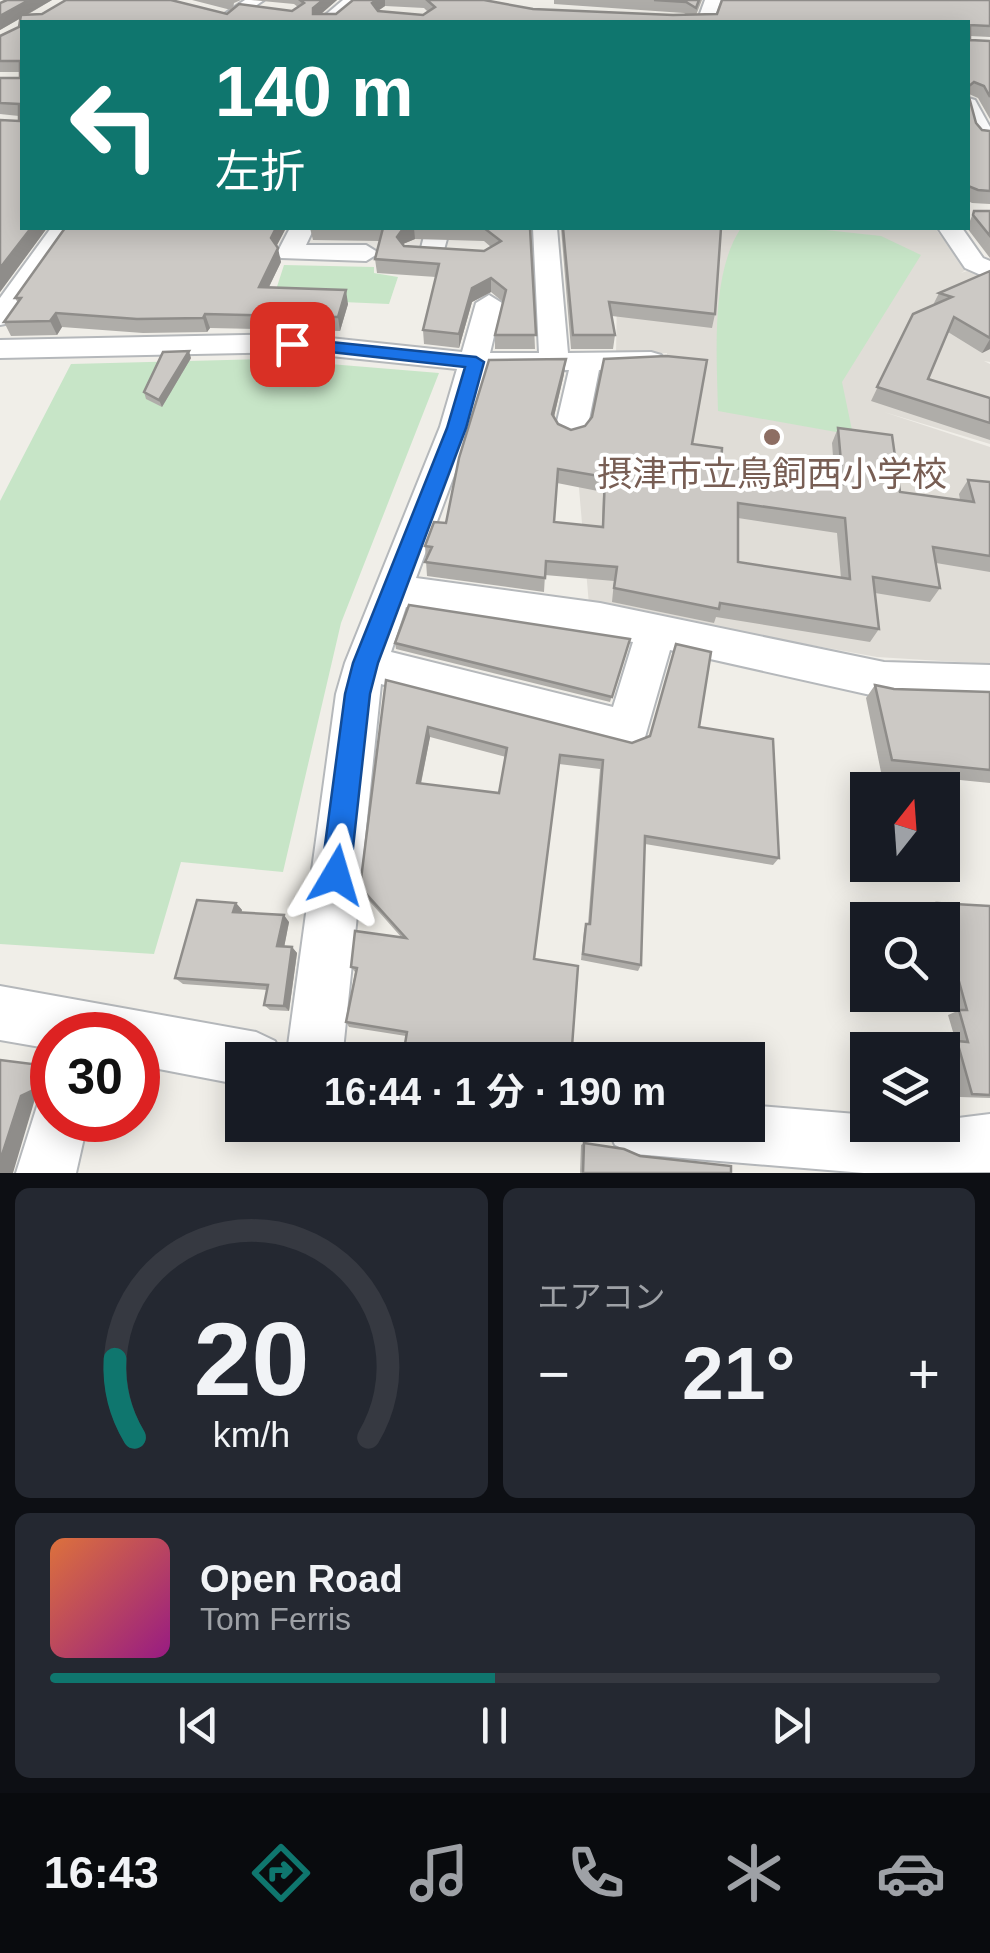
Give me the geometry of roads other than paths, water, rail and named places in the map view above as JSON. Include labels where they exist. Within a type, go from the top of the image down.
[{"type":"street","points":[[327,20],[353,0]]},
{"type":"street","points":[[202,9],[277,12]]},
{"type":"street","points":[[970,109],[981,135]]},
{"type":"street","points":[[0,317],[62,230]]},
{"type":"street","points":[[301,230],[290,253],[355,253],[352,230]]},
{"type":"street","points":[[545,230],[554,362]]},
{"type":"street","points":[[951,230],[974,263],[990,271]]},
{"type":"street","points":[[429,243],[467,253]]},
{"type":"street","points":[[316,1042],[358,694],[392,590],[456,428],[490,304]]},
{"type":"street","points":[[0,349],[292,344],[476,362],[656,360]]},
{"type":"street","points":[[571,430],[586,362]]},
{"type":"street","points":[[392,590],[600,620],[884,680],[990,683]]},
{"type":"street","points":[[366,663],[628,730],[656,633]]},
{"type":"street","points":[[0,1014],[30,1020]]},
{"type":"street","points":[[160,1042],[225,1054]]},
{"type":"street","points":[[765,1136],[938,1150],[990,1144]]},
{"type":"street","points":[[46,1173],[54,1142]]},
{"type":"place","name":"摂津市立鳥飼西小学校","points":[[772,437]]}]
